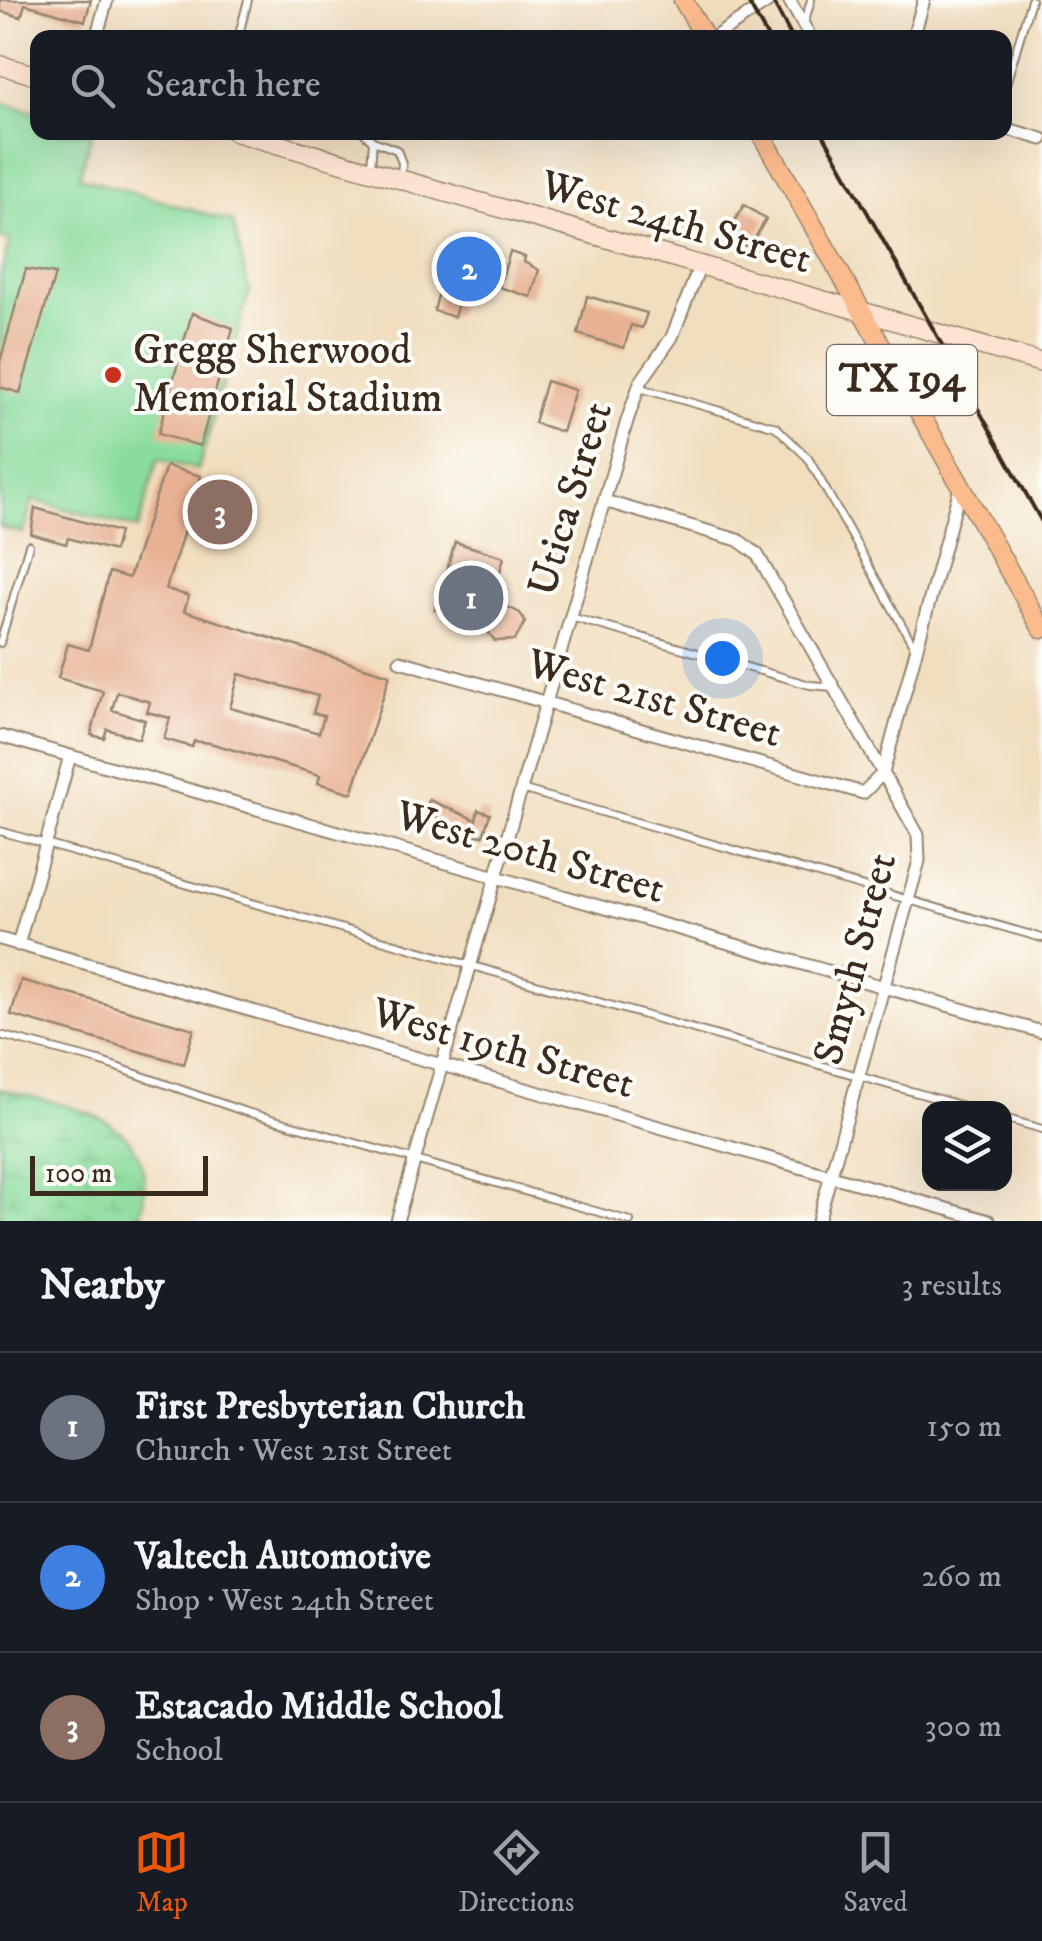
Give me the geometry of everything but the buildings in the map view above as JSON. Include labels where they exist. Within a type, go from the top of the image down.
[{"type":"main road","points":[[683,0],[700,30]]},
{"type":"main road","points":[[0,65],[30,74]]},
{"type":"main road","name":"West 24th Street","points":[[261,140],[1042,363]]},
{"type":"main road","name":"TX 194","points":[[765,140],[866,312],[960,488],[1042,629]]},
{"type":"street","points":[[98,30],[107,0]]},
{"type":"street","points":[[725,30],[771,0]]},
{"type":"street","points":[[789,0],[806,30]]},
{"type":"street","points":[[915,30],[924,0]]},
{"type":"street","points":[[1012,130],[1042,139]]},
{"type":"street","name":"Utica Street","points":[[397,1221],[544,702],[638,388],[672,337],[699,268]]},
{"type":"street","points":[[882,773],[960,488]]},
{"type":"street","name":"Smyth Street","points":[[604,501],[738,540],[757,554],[922,846],[818,1221]]},
{"type":"street","name":"West 21st Street","points":[[400,661],[864,792],[882,773]]},
{"type":"street","name":"West 20th Street","points":[[0,736],[1042,1032]]},
{"type":"street","points":[[18,944],[70,756]]},
{"type":"street","name":"West 19th Street","points":[[0,939],[989,1221]]},
{"type":"lane","points":[[240,30],[248,0]]},
{"type":"lane","points":[[807,30],[811,0]]},
{"type":"lane","points":[[1012,64],[1031,0]]},
{"type":"lane","points":[[370,172],[373,140],[397,150],[402,163],[400,181]]},
{"type":"lane","points":[[638,388],[783,431],[808,458],[916,650]]},
{"type":"lane","points":[[0,643],[29,545]]},
{"type":"lane","points":[[570,616],[810,685],[833,686]]},
{"type":"lane","points":[[520,788],[1042,938]]},
{"type":"lane","points":[[0,831],[946,1101]]},
{"type":"lane","points":[[0,1035],[630,1221]]},
{"type":"lane","points":[[1012,1121],[1042,1130]]},
{"type":"green space","name":"Gregg Sherwood Memorial Stadium","points":[[0,102],[30,111],[30,140],[90,140],[79,177],[233,222],[249,292],[198,470],[158,459],[138,529],[33,500],[23,533],[0,527],[0,276],[10,241],[0,238]]},
{"type":"green space","points":[[0,1089],[85,1112],[127,1138],[140,1159],[144,1186],[139,1221],[0,1221]]},
{"type":"railway","points":[[747,0],[764,30]]},
{"type":"railway","points":[[772,0],[788,30]]},
{"type":"railway","points":[[827,140],[1042,522]]},
{"type":"place","name":"Valtech Automotive","points":[[469,269]]},
{"type":"place","name":"Gregg Sherwood Memorial Stadium","points":[[113,375]]},
{"type":"place","name":"Estacado Middle School","points":[[220,512]]},
{"type":"place","name":"First Presbyterian Church","points":[[471,598]]}]
